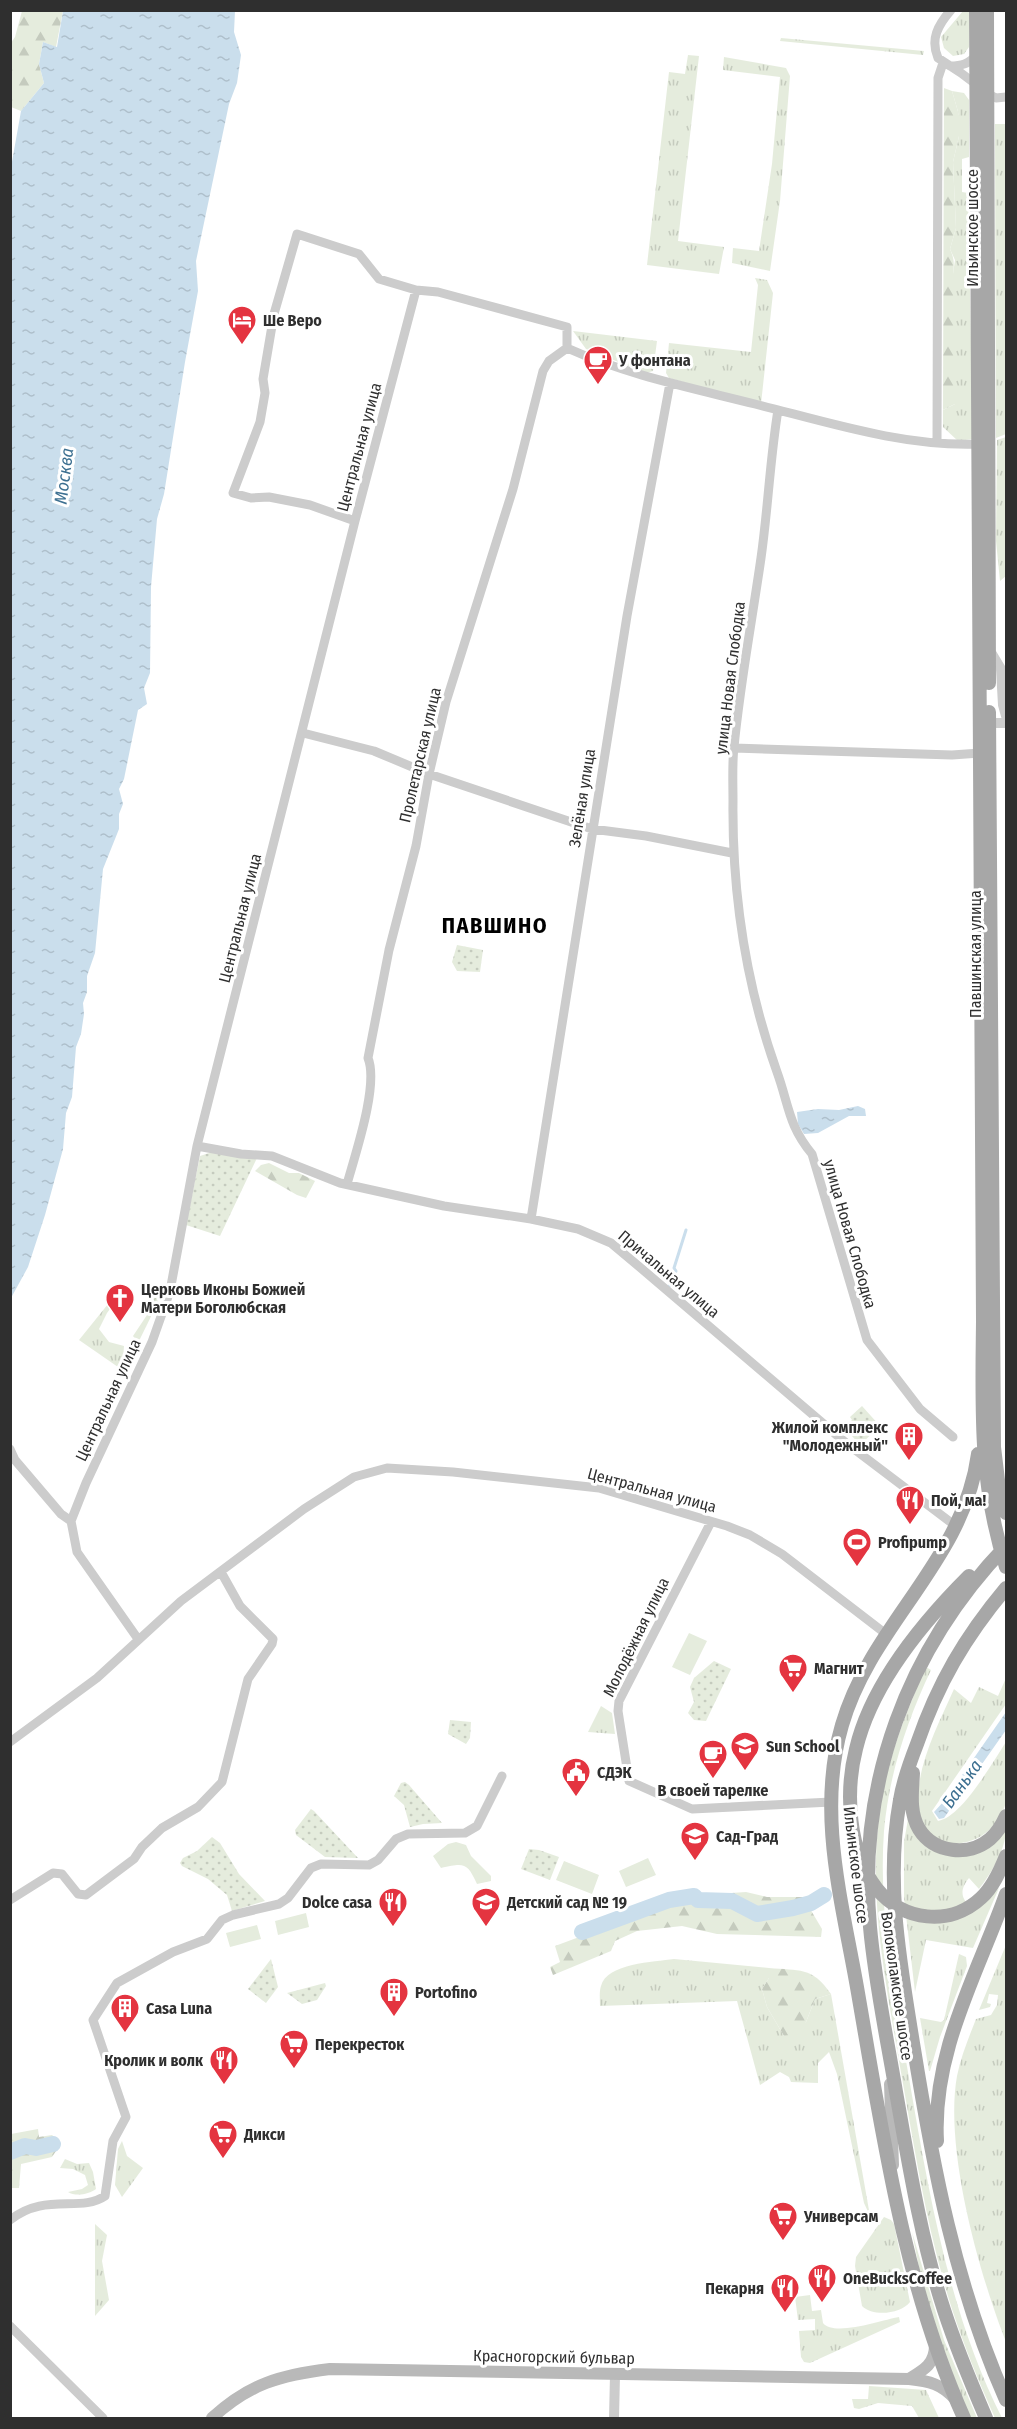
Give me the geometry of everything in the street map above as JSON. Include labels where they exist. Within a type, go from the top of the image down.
[{"type":"main road","name":"Ильинское шоссе","points":[[975,10],[975,57],[988,117],[984,445]]},
{"type":"main road","name":"Ильинское шоссе","points":[[984,445],[982,89],[988,27],[987,10]]},
{"type":"main road","name":"Павшинская улица","points":[[981,1431],[983,1322],[980,753],[985,724],[989,649],[984,445]]},
{"type":"main road","name":"Павшинская улица","points":[[984,445],[985,724],[996,1461],[1002,1480]]},
{"type":"main road","name":"Ильинское шоссе","points":[[964,2418],[922,2309],[894,2192],[837,1872],[831,1802],[833,1762],[844,1718],[854,1691],[886,1634],[957,1527],[972,1487],[981,1431]]},
{"type":"main road","points":[[981,1431],[987,1488],[995,1529],[1006,1567]]},
{"type":"main road","points":[[1002,1480],[1006,1513]]},
{"type":"main road","points":[[1006,1545],[985,1560],[959,1586],[895,1665],[877,1694],[865,1721],[855,1749],[851,1780],[851,1819],[856,1843],[869,1877],[888,1900],[900,1909],[924,1917],[950,1915],[975,1903],[990,1888],[1006,1856]]},
{"type":"main road","name":"Волоколамское шоссе","points":[[986,2418],[944,2309],[911,2174],[888,2046],[870,1925],[870,1827],[887,1743],[920,1664],[970,1586],[1006,1545]]},
{"type":"main road","name":"Волоколамское шоссе","points":[[1006,1588],[968,1637],[944,1677],[929,1709],[898,1808],[894,1845],[893,1903],[941,2201],[967,2300],[1006,2400]]},
{"type":"main road","points":[[915,1749],[912,1809],[919,1828],[930,1840],[952,1850],[969,1849],[992,1838],[1006,1816]]},
{"type":"main road","points":[[941,2201],[937,2129],[941,2073],[958,2016],[1006,1894]]},
{"type":"main road","points":[[999,1913],[1006,1899]]},
{"type":"main road","points":[[888,2046],[894,2192]]},
{"type":"main road","points":[[909,2379],[924,2371],[931,2363],[935,2355],[935,2345]]},
{"type":"main road","name":"Красногорский бульвар","points":[[212,2418],[238,2396],[277,2377],[344,2369],[909,2379],[939,2385],[946,2389],[956,2401]]},
{"type":"street","points":[[951,10],[939,26],[934,39],[935,52],[945,64],[982,89],[1006,97]]},
{"type":"street","points":[[945,64],[961,66],[975,57],[982,48],[988,27]]},
{"type":"street","points":[[937,442],[938,78],[945,64]]},
{"type":"street","points":[[961,73],[969,81],[996,98],[1006,97]]},
{"type":"street","points":[[988,117],[998,100],[1006,97]]},
{"type":"street","points":[[355,520],[310,505],[269,497],[251,498],[233,493],[260,422],[265,393],[263,379],[274,314],[297,234],[359,254],[379,279],[416,290],[438,292],[567,327],[567,348],[644,376],[909,440],[984,445]]},
{"type":"street","name":"Центральная улица","points":[[71,1521],[86,1483],[152,1342],[166,1305],[198,1146],[355,520],[416,290]]},
{"type":"street","name":"Пролетарская улица","points":[[347,1184],[366,1114],[372,1069],[368,1058],[389,950],[416,846],[429,774],[446,702],[513,489],[543,371],[549,361],[567,348]]},
{"type":"street","name":"Зелёная улица","points":[[531,1219],[627,616],[670,382]]},
{"type":"street","name":"улица Новая Слободка","points":[[778,410],[763,540],[734,748],[732,854],[736,897],[746,955],[764,1034],[787,1098],[792,1124],[798,1137],[812,1154],[867,1340],[920,1409],[953,1437]]},
{"type":"street","points":[[989,649],[1001,669],[1003,705],[1006,716]]},
{"type":"street","points":[[985,724],[1006,723]]},
{"type":"street","points":[[303,733],[374,751],[429,774],[592,829],[646,836],[732,854]]},
{"type":"street","points":[[734,748],[952,755],[980,753]]},
{"type":"street","name":"Причальная улица","points":[[198,1146],[242,1154],[272,1156],[347,1184],[444,1206],[531,1219],[578,1229],[611,1243],[846,1443],[957,1527]]},
{"type":"street","points":[[10,1449],[15,1460],[61,1514],[71,1521],[77,1552],[138,1639]]},
{"type":"street","name":"Центральная улица","points":[[10,1742],[97,1678],[181,1601],[304,1509],[346,1482],[366,1473],[387,1468],[453,1472],[599,1488],[711,1522],[750,1535],[782,1554],[886,1634]]},
{"type":"street","name":"Молодёжная улица","points":[[711,1522],[619,1701],[618,1711],[629,1781],[692,1809],[831,1802]]},
{"type":"street","points":[[10,1900],[53,1873],[62,1874],[78,1894],[86,1895],[134,1859],[142,1847],[162,1828],[198,1807],[222,1782],[248,1679],[272,1644],[273,1639],[240,1606],[221,1572]]},
{"type":"street","points":[[10,2220],[25,2210],[42,2204],[96,2202],[105,2196],[113,2141],[126,2117],[93,2020],[117,1983],[173,1952],[207,1939],[222,1920],[233,1915],[279,1904],[288,1898],[310,1868],[321,1864],[369,1865],[378,1860],[396,1839],[408,1834],[465,1833],[477,1826],[502,1776]]},
{"type":"street","points":[[10,2326],[103,2418]]},
{"type":"street","points":[[614,2418],[615,2374]]},
{"type":"green space","points":[[22,11],[63,11],[56,47],[43,42],[39,64],[44,83],[21,111],[11,107],[11,43],[15,37]]},
{"type":"green space","points":[[963,11],[969,11],[969,47],[964,54],[953,56],[944,48],[941,37]]},
{"type":"green space","points":[[781,38],[924,51],[923,55],[780,41]]},
{"type":"green space","points":[[688,55],[699,56],[678,241],[724,247],[719,274],[647,265],[669,72],[685,74]]},
{"type":"green space","points":[[724,57],[786,68],[790,76],[780,201],[770,271],[732,263],[733,248],[759,251],[772,164],[780,77],[723,70]]},
{"type":"green space","points":[[944,88],[952,91],[959,115],[959,136],[953,162],[956,228],[950,249],[954,263],[955,404],[943,410]]},
{"type":"green space","points":[[952,91],[964,93],[969,100],[969,157],[962,159],[962,192],[968,193],[973,439],[958,441],[943,427],[943,410],[955,404],[952,281],[955,260],[950,249],[956,228],[953,162],[959,136],[959,115]]},
{"type":"green space","points":[[995,124],[1006,124],[1006,434],[996,438]]},
{"type":"green space","points":[[755,278],[767,280],[773,293],[761,404],[669,378],[666,373],[669,343],[751,352],[758,285]]},
{"type":"green space","points":[[573,331],[657,341],[653,371],[646,373],[586,349]]},
{"type":"green space","points":[[1006,437],[1006,576],[1000,581],[996,541],[997,440]]},
{"type":"green space","points":[[457,945],[483,950],[480,972],[457,971],[452,962]]},
{"type":"green space","points":[[212,1152],[257,1158],[220,1236],[186,1225],[200,1156]]},
{"type":"green space","points":[[269,1163],[289,1173],[299,1173],[315,1181],[306,1198],[255,1171],[261,1165]]},
{"type":"green space","points":[[154,1285],[163,1292],[138,1343],[133,1336],[147,1315],[143,1307]]},
{"type":"green space","points":[[121,1288],[124,1290],[107,1313],[99,1329],[109,1342],[124,1346],[123,1359],[118,1367],[79,1340]]},
{"type":"green space","points":[[862,1406],[880,1426],[860,1445],[852,1436],[859,1429],[856,1426],[848,1434],[843,1429],[852,1420],[850,1417]]},
{"type":"green space","points":[[689,1633],[707,1641],[690,1675],[672,1667]]},
{"type":"green space","points":[[714,1661],[731,1669],[706,1721],[694,1720],[688,1713],[694,1702],[690,1687],[694,1678]]},
{"type":"green space","points":[[926,1667],[931,1670],[900,1748],[886,1810],[883,1893],[889,1955],[917,2122],[943,2252],[968,2337],[1002,2418],[995,2418],[972,2364],[952,2309],[935,2248],[889,2003],[878,1915],[876,1856],[884,1785],[895,1745]]},
{"type":"green space","points":[[1006,1678],[1006,1704],[932,1811],[938,1821],[957,1810],[976,1788],[1006,1742],[1008,1780],[1006,1802],[999,1819],[987,1832],[973,1840],[958,1843],[944,1841],[931,1834],[922,1821],[918,1802],[921,1773],[930,1744],[954,1689],[971,1703],[979,1687],[998,1696]]},
{"type":"green space","points":[[601,1706],[612,1713],[615,1734],[588,1732]]},
{"type":"green space","points":[[450,1720],[471,1722],[470,1738],[466,1744],[448,1734]]},
{"type":"green space","points":[[405,1782],[442,1823],[410,1827],[404,1805],[394,1796],[401,1783]]},
{"type":"green space","points":[[311,1809],[358,1858],[325,1857],[296,1835],[295,1830]]},
{"type":"green space","points":[[908,1819],[960,1856],[985,1850],[1006,1829],[1001,1853],[984,1883],[979,1889],[969,1878],[963,1887],[964,1899],[973,1911],[999,1888],[973,1948],[926,1940],[915,1992],[904,1898],[904,1842]]},
{"type":"green space","points":[[212,1837],[220,1843],[239,1874],[265,1901],[232,1911],[227,1895],[208,1879],[182,1866],[180,1863],[183,1858],[197,1851]]},
{"type":"green space","points":[[456,1842],[466,1845],[471,1856],[491,1876],[491,1881],[477,1884],[464,1866],[441,1868],[433,1856],[448,1844]]},
{"type":"green space","points":[[529,1849],[559,1857],[550,1880],[521,1869]]},
{"type":"green space","points":[[648,1858],[656,1875],[626,1887],[619,1871]]},
{"type":"green space","points":[[564,1861],[599,1875],[592,1894],[556,1880]]},
{"type":"green space","points":[[746,1892],[767,1897],[803,1897],[822,1929],[821,1937],[717,1934],[682,1926],[637,1931],[615,1941],[611,1951],[553,1975],[550,1967],[560,1962],[555,1946],[641,1914],[657,1898]]},
{"type":"green space","points":[[306,1913],[309,1927],[278,1935],[275,1921]]},
{"type":"green space","points":[[257,1925],[261,1939],[230,1947],[226,1933]]},
{"type":"green space","points":[[1006,1945],[1006,2342],[985,2282],[966,2210],[955,2139],[954,2106],[957,2076],[976,2019],[991,2015],[997,2005],[998,1995],[989,1994],[987,2003],[991,2004],[990,2007],[979,2010]]},
{"type":"green space","points":[[959,1954],[966,1957],[967,1966],[929,2071],[920,2018],[941,2022],[944,2020]]},
{"type":"green space","points":[[271,1959],[278,1987],[266,2003],[248,1989]]},
{"type":"green space","points":[[674,1959],[769,1968],[769,1978],[762,1989],[767,2007],[784,2036],[806,2022],[815,1999],[831,1994],[870,2216],[864,2203],[837,2074],[829,2052],[818,2063],[818,2083],[791,2082],[789,2077],[780,2072],[760,2085],[737,2001],[600,2006],[601,1986],[612,1972],[632,1965]]},
{"type":"green space","points":[[769,1968],[797,1970],[811,1974],[831,1994],[815,1999],[806,2022],[797,2034],[784,2036],[767,2007],[762,1989],[769,1978]]},
{"type":"green space","points":[[325,1983],[326,1986],[317,2000],[302,2004],[287,1993]]},
{"type":"green space","points":[[38,2129],[39,2137],[52,2135],[60,2142],[60,2145],[52,2157],[21,2164],[19,2188],[11,2188],[11,2134]]},
{"type":"green space","points":[[122,2141],[127,2156],[143,2168],[122,2197],[115,2185],[118,2149]]},
{"type":"green space","points":[[65,2159],[77,2164],[89,2163],[96,2189],[82,2194],[68,2192],[88,2185],[85,2175],[73,2169],[60,2168]]},
{"type":"green space","points":[[884,2217],[894,2224],[910,2302],[900,2309],[880,2313],[862,2306],[855,2266],[856,2257]]},
{"type":"green space","points":[[95,2224],[107,2235],[102,2261],[109,2300],[95,2316]]},
{"type":"green space","points":[[912,2232],[944,2340],[977,2418],[970,2418],[952,2378],[925,2298]]},
{"type":"green space","points":[[810,2295],[812,2311],[821,2310],[823,2323],[829,2327],[847,2328],[899,2317],[900,2322],[810,2363],[804,2362],[801,2357],[799,2331],[815,2330],[815,2319],[798,2320],[795,2297]]},
{"type":"green space","points":[[869,2386],[926,2390],[939,2418],[919,2418],[912,2406],[878,2403],[859,2409],[854,2408],[852,2399],[868,2399]]},
{"type":"water","name":"Москва","points":[[63,11],[235,11],[234,32],[241,55],[237,83],[229,104],[196,261],[198,291],[164,494],[157,519],[151,587],[150,673],[144,688],[147,704],[138,710],[124,779],[119,789],[123,804],[119,814],[119,829],[103,869],[95,953],[87,976],[87,992],[83,1003],[84,1014],[76,1047],[72,1097],[66,1113],[63,1149],[28,1267],[11,1298],[10,173],[21,111],[44,83],[39,64],[43,42],[57,47]]},
{"type":"water","points":[[858,1106],[865,1109],[866,1116],[849,1116],[818,1133],[804,1134],[798,1124],[797,1112],[818,1109],[839,1110]]},
{"type":"water","points":[[1006,1712],[1006,1730],[944,1818],[939,1819],[934,1812]]},
{"type":"waterway","points":[[669,1286],[676,1271],[674,1268],[686,1230]]},
{"type":"waterway","name":"Банька","points":[[582,1932],[669,1900],[694,1896],[698,1900],[732,1901],[757,1914],[811,1903],[824,1895]]},
{"type":"waterway","name":"Банька","points":[[10,2152],[25,2146],[36,2148],[53,2144]]},
{"type":"place","name":"Ше Веро","points":[[242,346]]},
{"type":"place","name":"У фонтана","points":[[598,386]]},
{"type":"place","name":"Церковь Иконы Божией Матери Боголюбская","points":[[120,1324]]},
{"type":"place","name":"Жилой комплекс \"Молодежный\"","points":[[909,1462]]},
{"type":"place","name":"Пой, ма!","points":[[910,1526]]},
{"type":"place","name":"Profipump","points":[[857,1568]]},
{"type":"place","name":"Магнит","points":[[793,1694]]},
{"type":"place","name":"Sun School","points":[[745,1772]]},
{"type":"place","name":"В своей тарелке","points":[[713,1780]]},
{"type":"place","name":"СДЭК","points":[[576,1798]]},
{"type":"place","name":"Сад-Град","points":[[695,1862]]},
{"type":"place","name":"Dolce casa","points":[[393,1928]]},
{"type":"place","name":"Детский сад № 19","points":[[486,1928]]},
{"type":"place","name":"Portofino","points":[[394,2018]]},
{"type":"place","name":"Casa Luna","points":[[125,2034]]},
{"type":"place","name":"Перекресток","points":[[294,2070]]},
{"type":"place","name":"Кролик и волк","points":[[224,2086]]},
{"type":"place","name":"Дикси","points":[[223,2160]]},
{"type":"place","name":"Универсам","points":[[783,2242]]},
{"type":"place","name":"OneBucksCoffee","points":[[822,2304]]},
{"type":"place","name":"Пекарня","points":[[785,2314]]},
{"type":"district","name":"ПАВШИНО","points":[[495,925]]}]
